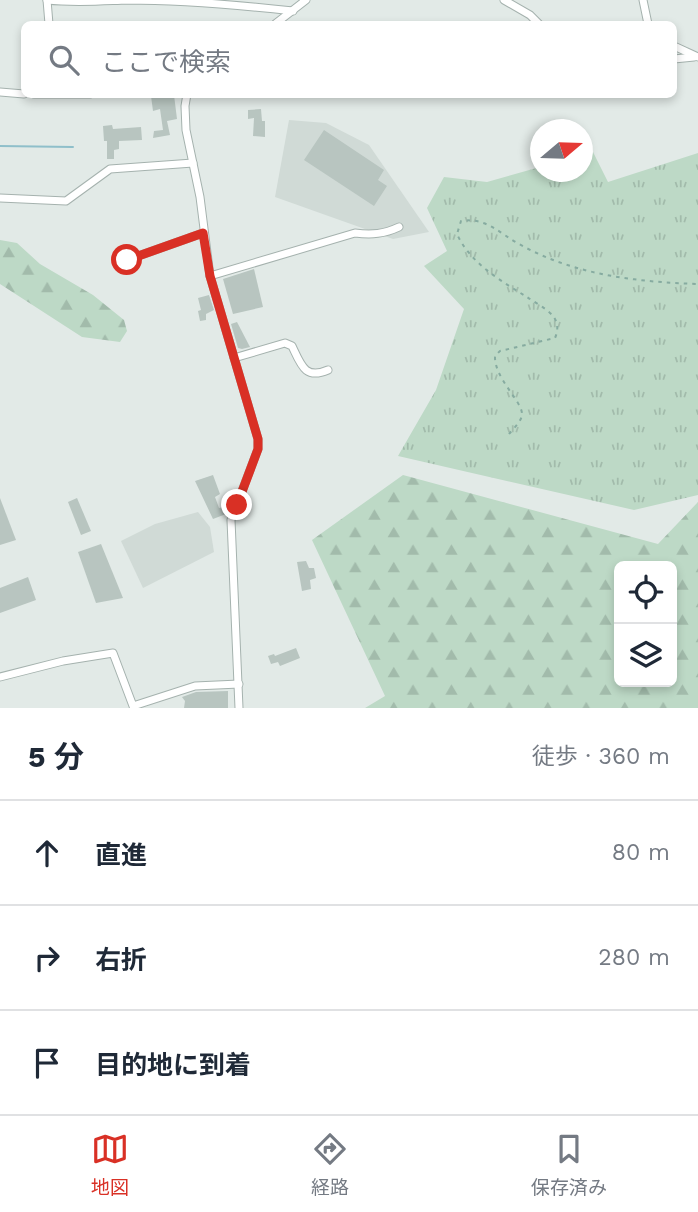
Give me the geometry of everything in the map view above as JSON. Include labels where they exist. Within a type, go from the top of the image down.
[{"type":"street","points":[[49,21],[47,0],[79,3],[128,0],[229,4],[293,11]]},
{"type":"street","points":[[279,21],[306,0]]},
{"type":"street","points":[[504,0],[535,21]]},
{"type":"street","points":[[643,0],[647,21]]},
{"type":"street","points":[[677,47],[698,57]]},
{"type":"street","points":[[677,59],[698,57]]},
{"type":"street","points":[[0,92],[21,94]]},
{"type":"street","points":[[186,98],[186,130],[200,197],[210,276],[258,439],[258,449],[231,520],[239,708]]},
{"type":"street","points":[[0,198],[66,201],[110,169],[193,163]]},
{"type":"street","points":[[210,276],[355,233],[386,233],[399,227]]},
{"type":"street","points":[[127,260],[203,233]]},
{"type":"street","points":[[234,358],[285,343],[292,346],[299,362],[309,373],[317,375],[328,370]]},
{"type":"street","points":[[0,677],[63,661],[113,653],[133,706],[195,686],[239,684]]},
{"type":"path","points":[[509,434],[521,418],[522,412],[503,384],[495,356],[500,351],[555,338],[558,332],[557,322],[550,312],[500,281],[475,260],[457,234],[461,221],[473,219],[489,224],[548,258],[603,275],[640,282],[698,284]]},
{"type":"shaded area","points":[[289,120],[326,123],[369,145],[429,232],[393,239],[275,197]]},
{"type":"shaded area","points":[[198,512],[210,527],[214,552],[143,588],[121,541],[155,524]]},
{"type":"green space","points":[[593,152],[608,182],[698,153],[698,495],[634,510],[398,456],[436,390],[464,309],[424,266],[447,251],[427,208],[444,177],[487,182],[530,170],[530,182],[593,182]]},
{"type":"green space","points":[[0,240],[17,243],[40,264],[93,295],[124,320],[127,331],[120,342],[82,337],[0,284]]},
{"type":"green space","points":[[403,475],[658,544],[698,502],[698,708],[365,708],[385,696],[312,540]]},
{"type":"building","points":[[151,98],[174,98],[177,119],[167,121],[170,135],[153,138],[154,131],[163,130],[160,109],[153,111]]},
{"type":"building","points":[[261,109],[262,121],[265,121],[265,137],[253,136],[254,118],[248,119],[248,110]]},
{"type":"building","points":[[112,125],[113,129],[141,127],[142,140],[119,141],[119,149],[114,150],[114,159],[107,159],[107,141],[104,141],[103,126]]},
{"type":"building","points":[[324,130],[384,170],[378,180],[387,186],[374,206],[304,160]]},
{"type":"building","points":[[254,269],[263,307],[233,314],[223,279]]},
{"type":"building","points":[[209,295],[214,310],[206,314],[206,320],[200,321],[198,298]]},
{"type":"building","points":[[237,322],[250,347],[238,348],[231,324]]},
{"type":"building","points":[[213,475],[220,494],[215,497],[219,508],[223,507],[226,514],[213,519],[195,481]]},
{"type":"building","points":[[0,498],[16,540],[0,545]]},
{"type":"building","points":[[77,498],[91,531],[81,535],[68,502]]},
{"type":"building","points":[[101,544],[123,598],[96,603],[78,552]]},
{"type":"building","points":[[306,561],[309,568],[314,568],[316,578],[310,580],[311,589],[302,591],[297,562]]},
{"type":"building","points":[[28,577],[36,600],[0,613],[0,588]]},
{"type":"building","points":[[296,648],[300,658],[280,666],[278,662],[271,664],[268,656]]},
{"type":"building","points":[[228,691],[228,708],[184,708],[185,701],[182,697],[196,692]]},
{"type":"waterway","points":[[0,146],[73,147]]},
{"type":"route","points":[[127,260],[203,233],[210,276],[258,439],[258,449],[237,505]]}]
